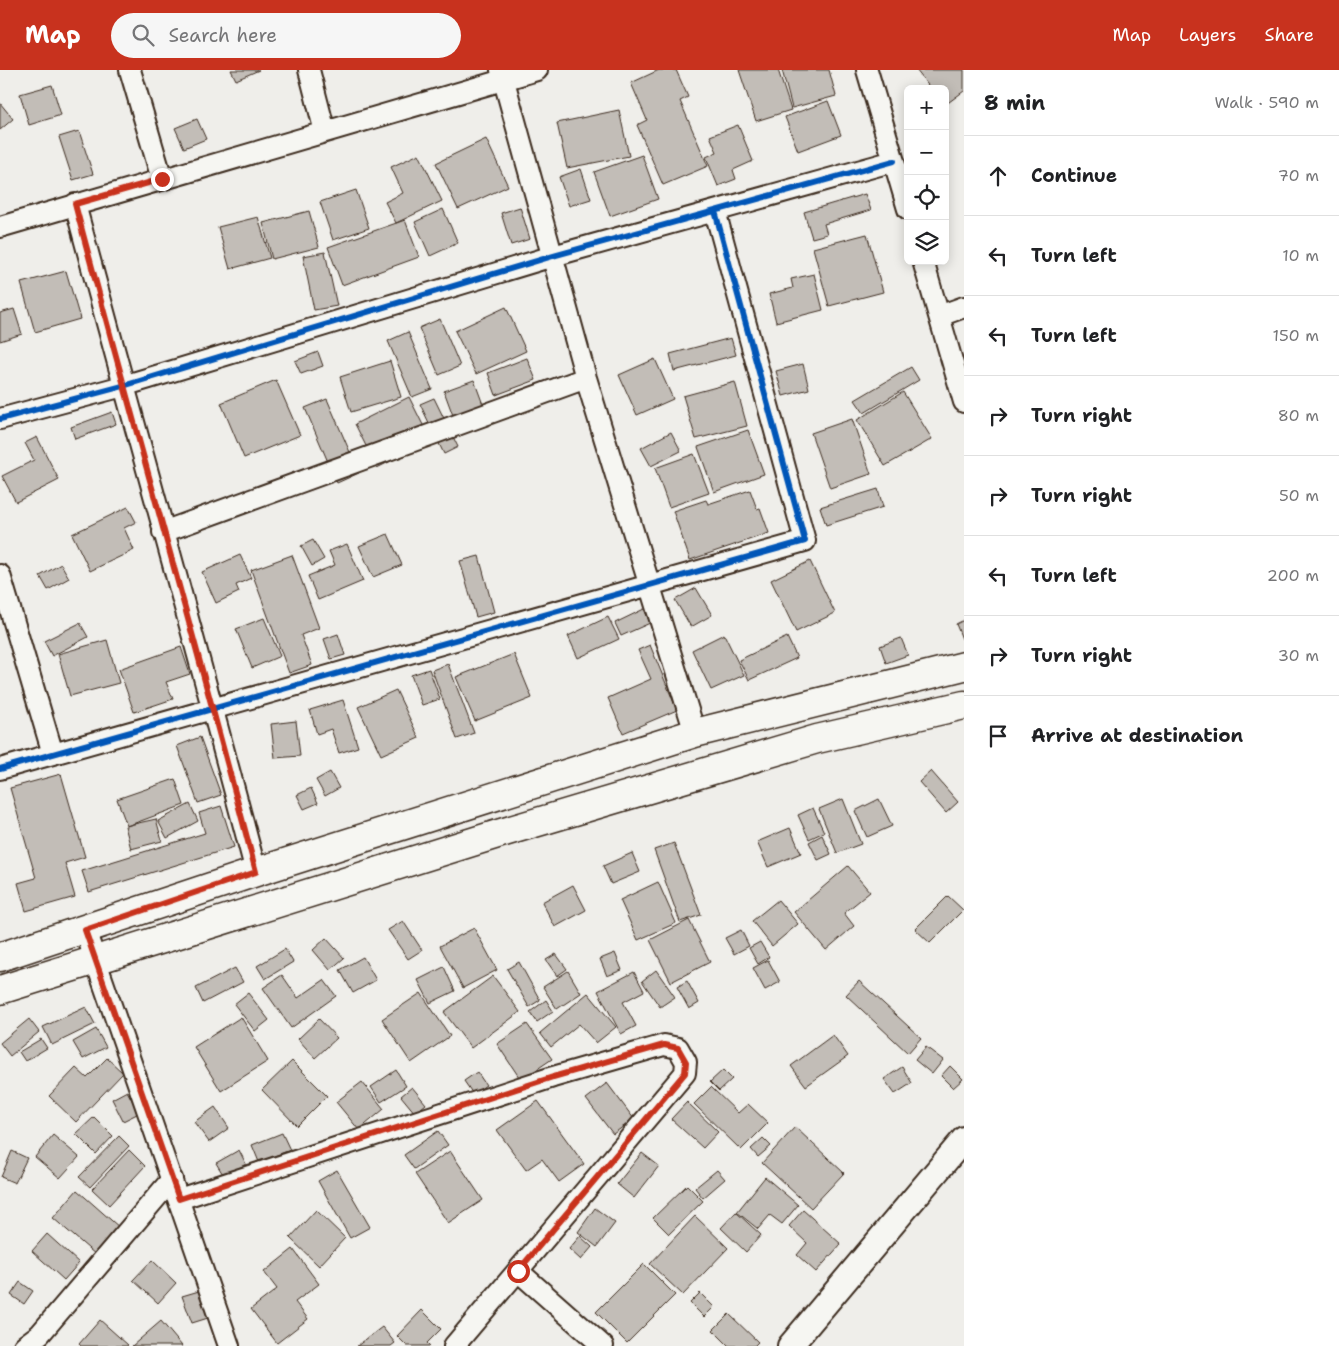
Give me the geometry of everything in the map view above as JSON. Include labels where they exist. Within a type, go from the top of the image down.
[{"type":"main road","points":[[0,957],[256,872],[695,732],[964,666]]},
{"type":"main road","points":[[0,990],[501,833],[808,742],[964,705]]},
{"type":"street","points":[[130,70],[162,179]]},
{"type":"street","points":[[309,70],[325,132]]},
{"type":"street","points":[[0,227],[325,132],[502,75],[537,70]]},
{"type":"street","points":[[867,70],[904,195]]},
{"type":"street","points":[[502,75],[586,378],[695,732]]},
{"type":"street","points":[[0,419],[123,386],[553,256],[894,161]]},
{"type":"street","points":[[75,204],[256,872]]},
{"type":"street","points":[[0,769],[805,541],[716,211]]},
{"type":"street","points":[[924,265],[964,402]]},
{"type":"street","points":[[939,316],[964,307]]},
{"type":"street","points":[[163,532],[586,378]]},
{"type":"street","points":[[0,575],[53,754]]},
{"type":"street","points":[[85,930],[229,1346]]},
{"type":"street","points":[[179,1199],[553,1077],[664,1045],[678,1048],[686,1062],[685,1073],[454,1346]]},
{"type":"street","points":[[790,1346],[964,1139]]},
{"type":"street","points":[[24,1346],[40,1334],[172,1179]]},
{"type":"street","points":[[518,1271],[603,1346]]},
{"type":"building","points":[[231,70],[259,70],[236,80]]},
{"type":"building","points":[[659,70],[676,70],[688,97],[680,101],[708,166],[663,185],[637,125],[647,120],[631,83]]},
{"type":"building","points":[[739,70],[778,70],[791,110],[756,121]]},
{"type":"building","points":[[782,70],[829,70],[836,96],[792,108]]},
{"type":"building","points":[[916,70],[964,70],[964,91],[949,102],[949,85],[928,85]]},
{"type":"building","points":[[52,85],[61,115],[29,125],[20,94]]},
{"type":"building","points":[[828,101],[841,135],[798,151],[785,117]]},
{"type":"building","points":[[0,103],[13,119],[0,130]]},
{"type":"building","points":[[619,110],[629,156],[567,168],[557,123]]},
{"type":"building","points":[[197,119],[206,139],[184,148],[175,128]]},
{"type":"building","points":[[738,125],[753,161],[733,170],[736,179],[718,186],[706,157],[717,152],[710,136]]},
{"type":"building","points":[[79,131],[93,174],[73,180],[59,137]]},
{"type":"building","points":[[486,139],[508,186],[458,209],[436,163]]},
{"type":"building","points":[[419,154],[442,201],[396,223],[385,202],[403,193],[391,167]]},
{"type":"building","points":[[642,155],[658,199],[610,216],[594,172]]},
{"type":"building","points":[[581,169],[591,199],[569,206],[559,177]]},
{"type":"building","points":[[356,190],[369,228],[333,240],[320,202]]},
{"type":"building","points":[[865,194],[871,210],[824,224],[827,234],[812,238],[804,212]]},
{"type":"building","points":[[520,207],[530,239],[511,245],[501,213]]},
{"type":"building","points":[[443,209],[458,243],[430,256],[415,222]]},
{"type":"building","points":[[309,211],[319,247],[272,259],[263,223]]},
{"type":"building","points":[[258,217],[270,258],[230,269],[218,227]]},
{"type":"building","points":[[405,220],[419,257],[342,285],[328,247]]},
{"type":"building","points":[[867,234],[883,292],[829,306],[813,248]]},
{"type":"building","points":[[325,252],[337,306],[314,310],[303,256]]},
{"type":"building","points":[[66,271],[80,319],[35,332],[21,283]]},
{"type":"building","points":[[814,274],[823,310],[776,322],[769,294],[793,288],[791,279]]},
{"type":"building","points":[[506,307],[526,351],[476,374],[455,331]]},
{"type":"building","points":[[14,309],[22,334],[0,341],[0,313]]},
{"type":"building","points":[[440,319],[460,366],[439,375],[419,328]]},
{"type":"building","points":[[408,332],[432,389],[412,397],[388,341]]},
{"type":"building","points":[[731,338],[736,355],[674,371],[670,354]]},
{"type":"building","points":[[318,352],[323,366],[301,374],[295,361]]},
{"type":"building","points":[[527,358],[536,380],[496,395],[488,373]]},
{"type":"building","points":[[655,359],[673,399],[637,415],[619,375]]},
{"type":"building","points":[[390,361],[401,397],[351,412],[340,377]]},
{"type":"building","points":[[803,364],[809,389],[783,396],[776,371]]},
{"type":"building","points":[[911,367],[919,380],[864,413],[855,400]]},
{"type":"building","points":[[276,380],[300,435],[244,458],[221,403]]},
{"type":"building","points":[[474,380],[488,418],[458,429],[444,391]]},
{"type":"building","points":[[735,382],[747,426],[696,439],[683,396]]},
{"type":"building","points":[[903,392],[932,439],[885,466],[857,420]]},
{"type":"building","points":[[409,397],[431,441],[377,468],[355,424]]},
{"type":"building","points":[[434,398],[458,447],[444,454],[420,404]]},
{"type":"building","points":[[327,399],[359,473],[337,483],[305,408]]},
{"type":"building","points":[[112,412],[116,424],[75,439],[71,427]]},
{"type":"building","points":[[852,419],[871,474],[830,488],[811,433]]},
{"type":"building","points":[[748,430],[764,474],[714,492],[698,447]]},
{"type":"building","points":[[671,432],[681,451],[651,466],[641,448]]},
{"type":"building","points":[[37,437],[59,480],[16,502],[2,476],[34,460],[25,443]]},
{"type":"building","points":[[694,454],[709,493],[669,507],[655,468]]},
{"type":"building","points":[[878,489],[883,507],[826,525],[820,507]]},
{"type":"building","points":[[750,490],[757,509],[760,508],[769,533],[690,560],[673,511],[706,500],[708,504]]},
{"type":"building","points":[[128,507],[136,522],[124,528],[134,550],[90,571],[72,534]]},
{"type":"building","points":[[388,534],[402,565],[373,577],[359,546]]},
{"type":"building","points":[[313,540],[324,559],[312,566],[301,546]]},
{"type":"building","points":[[347,544],[363,581],[318,600],[308,576],[335,565],[329,551]]},
{"type":"building","points":[[240,555],[251,578],[236,585],[239,592],[216,603],[202,572]]},
{"type":"building","points":[[292,555],[319,628],[301,635],[312,665],[289,673],[251,570]]},
{"type":"building","points":[[479,556],[494,612],[476,617],[460,561]]},
{"type":"building","points":[[810,561],[835,613],[796,632],[771,580]]},
{"type":"building","points":[[61,564],[69,578],[48,590],[40,576]]},
{"type":"building","points":[[696,588],[712,615],[691,627],[675,600]]},
{"type":"building","points":[[644,609],[650,623],[621,636],[615,623]]},
{"type":"building","points":[[608,617],[619,639],[578,658],[568,636]]},
{"type":"building","points":[[264,618],[280,656],[252,668],[236,629]]},
{"type":"building","points":[[964,620],[964,638],[962,639],[956,624]]},
{"type":"building","points":[[80,623],[88,637],[52,656],[44,641]]},
{"type":"building","points":[[338,634],[345,655],[331,659],[324,639]]},
{"type":"building","points":[[724,634],[744,675],[711,690],[692,650]]},
{"type":"building","points":[[787,637],[797,658],[749,680],[739,660]]},
{"type":"building","points":[[901,638],[908,655],[886,663],[880,646]]},
{"type":"building","points":[[107,640],[119,683],[70,696],[58,654]]},
{"type":"building","points":[[650,645],[677,710],[623,733],[608,698],[651,679],[638,650]]},
{"type":"building","points":[[181,647],[190,674],[166,682],[173,699],[134,712],[119,669]]},
{"type":"building","points":[[514,654],[532,698],[475,721],[456,677]]},
{"type":"building","points":[[448,664],[474,733],[457,739],[432,670]]},
{"type":"building","points":[[429,669],[440,699],[422,705],[411,675]]},
{"type":"building","points":[[396,690],[419,738],[381,755],[358,707]]},
{"type":"building","points":[[343,700],[358,747],[339,753],[331,729],[317,734],[310,710]]},
{"type":"building","points":[[296,721],[300,756],[275,758],[271,724]]},
{"type":"building","points":[[200,737],[221,795],[198,803],[177,746]]},
{"type":"building","points":[[931,771],[958,802],[946,813],[919,782]]},
{"type":"building","points":[[330,772],[339,788],[325,796],[316,780]]},
{"type":"building","points":[[61,774],[85,857],[65,863],[75,897],[26,911],[18,883],[36,878],[10,788]]},
{"type":"building","points":[[175,779],[184,805],[127,826],[117,799]]},
{"type":"building","points":[[311,788],[318,803],[304,809],[297,795]]},
{"type":"building","points":[[843,799],[861,844],[837,853],[819,809]]},
{"type":"building","points":[[879,799],[892,826],[867,837],[855,811]]},
{"type":"building","points":[[190,804],[198,821],[167,838],[158,821]]},
{"type":"building","points":[[221,806],[234,847],[89,892],[82,871],[205,833],[199,813]]},
{"type":"building","points":[[813,808],[824,832],[809,839],[798,815]]},
{"type":"building","points":[[156,819],[162,841],[131,849],[125,826]]},
{"type":"building","points":[[790,828],[801,853],[768,867],[757,842]]},
{"type":"building","points":[[822,835],[831,854],[818,860],[809,842]]},
{"type":"building","points":[[674,843],[701,915],[680,922],[654,850]]},
{"type":"building","points":[[632,853],[640,872],[611,884],[603,866]]},
{"type":"building","points":[[848,866],[870,892],[844,913],[854,926],[826,950],[794,912]]},
{"type":"building","points":[[658,882],[676,923],[638,940],[620,900]]},
{"type":"building","points":[[573,885],[586,910],[555,927],[542,902]]},
{"type":"building","points":[[948,896],[963,910],[930,943],[915,929]]},
{"type":"building","points":[[778,900],[798,924],[772,946],[752,921]]},
{"type":"building","points":[[689,920],[710,962],[671,982],[650,940]]},
{"type":"building","points":[[403,921],[422,950],[408,959],[388,930]]},
{"type":"building","points":[[474,928],[497,970],[463,988],[440,946]]},
{"type":"building","points":[[741,930],[749,946],[734,954],[725,938]]},
{"type":"building","points":[[326,938],[344,958],[330,970],[313,950]]},
{"type":"building","points":[[760,942],[769,957],[758,964],[749,948]]},
{"type":"building","points":[[285,949],[293,962],[265,979],[257,966]]},
{"type":"building","points":[[615,953],[622,970],[607,976],[600,959]]},
{"type":"building","points":[[556,954],[567,969],[557,976],[546,960]]},
{"type":"building","points":[[363,957],[376,980],[353,993],[340,970]]},
{"type":"building","points":[[768,960],[780,982],[765,990],[753,968]]},
{"type":"building","points":[[519,962],[540,1000],[529,1007],[507,969]]},
{"type":"building","points":[[444,967],[455,991],[430,1003],[418,980]]},
{"type":"building","points":[[235,968],[243,982],[203,1003],[196,988]]},
{"type":"building","points":[[656,970],[675,997],[660,1007],[642,981]]},
{"type":"building","points":[[568,971],[581,993],[557,1009],[543,987]]},
{"type":"building","points":[[634,972],[644,991],[623,1002],[636,1026],[621,1034],[598,991]]},
{"type":"building","points":[[282,975],[298,998],[324,980],[336,996],[291,1028],[263,988]]},
{"type":"building","points":[[493,976],[520,1012],[471,1048],[444,1012]]},
{"type":"building","points":[[687,981],[699,1003],[689,1009],[677,987]]},
{"type":"building","points":[[859,981],[921,1038],[908,1053],[846,995]]},
{"type":"building","points":[[248,993],[269,1020],[255,1031],[234,1004]]},
{"type":"building","points":[[421,993],[450,1036],[411,1063],[382,1019]]},
{"type":"building","points":[[588,993],[616,1027],[596,1043],[579,1024],[551,1047],[540,1033]]},
{"type":"building","points":[[546,1000],[553,1011],[537,1022],[530,1012]]},
{"type":"building","points":[[86,1007],[95,1024],[52,1045],[43,1027]]},
{"type":"building","points":[[241,1017],[268,1061],[221,1091],[194,1047]]},
{"type":"building","points":[[29,1019],[39,1032],[10,1056],[0,1043]]},
{"type":"building","points":[[319,1019],[337,1038],[315,1058],[298,1039]]},
{"type":"building","points":[[527,1024],[552,1059],[521,1080],[497,1044]]},
{"type":"building","points":[[96,1029],[106,1047],[83,1059],[73,1042]]},
{"type":"building","points":[[833,1035],[848,1056],[806,1086],[791,1066]]},
{"type":"building","points":[[41,1039],[47,1048],[25,1061],[19,1052]]},
{"type":"building","points":[[926,1047],[943,1060],[932,1074],[915,1060]]},
{"type":"building","points":[[107,1058],[123,1073],[76,1122],[49,1096],[76,1068],[87,1078]]},
{"type":"building","points":[[292,1061],[327,1096],[297,1126],[262,1090]]},
{"type":"building","points":[[950,1066],[963,1079],[953,1088],[941,1076]]},
{"type":"building","points":[[902,1067],[912,1083],[895,1094],[884,1079]]},
{"type":"building","points":[[396,1070],[406,1086],[381,1102],[371,1087]]},
{"type":"building","points":[[723,1070],[732,1079],[719,1091],[710,1082]]},
{"type":"building","points":[[477,1072],[486,1085],[473,1094],[464,1081]]},
{"type":"building","points":[[362,1082],[384,1109],[359,1130],[336,1102]]},
{"type":"building","points":[[607,1083],[634,1119],[613,1134],[586,1099]]},
{"type":"building","points":[[412,1087],[426,1104],[415,1113],[401,1096]]},
{"type":"building","points":[[711,1087],[738,1113],[748,1104],[768,1123],[741,1150],[694,1104]]},
{"type":"building","points":[[127,1091],[139,1113],[123,1121],[112,1099]]},
{"type":"building","points":[[538,1101],[584,1164],[559,1182],[542,1159],[526,1170],[497,1130]]},
{"type":"building","points":[[687,1102],[718,1132],[703,1148],[671,1119]]},
{"type":"building","points":[[215,1107],[229,1128],[209,1142],[194,1122]]},
{"type":"building","points":[[94,1117],[113,1136],[96,1154],[76,1134]]},
{"type":"building","points":[[795,1127],[844,1173],[811,1208],[762,1163]]},
{"type":"building","points":[[438,1131],[448,1145],[414,1169],[404,1155]]},
{"type":"building","points":[[282,1133],[290,1150],[259,1162],[252,1145]]},
{"type":"building","points":[[53,1135],[79,1157],[60,1178],[35,1157]]},
{"type":"building","points":[[119,1136],[129,1146],[90,1187],[79,1177]]},
{"type":"building","points":[[763,1138],[771,1146],[758,1157],[751,1149]]},
{"type":"building","points":[[129,1150],[145,1166],[109,1205],[92,1189]]},
{"type":"building","points":[[239,1150],[246,1164],[224,1176],[216,1163]]},
{"type":"building","points":[[12,1151],[27,1158],[15,1183],[1,1177]]},
{"type":"building","points":[[450,1151],[483,1200],[448,1223],[415,1174]]},
{"type":"building","points":[[642,1153],[659,1166],[634,1198],[617,1184]]},
{"type":"building","points":[[337,1170],[370,1227],[350,1238],[318,1181]]},
{"type":"building","points":[[717,1170],[725,1179],[703,1198],[695,1188]]},
{"type":"building","points":[[765,1177],[798,1205],[782,1224],[770,1215],[758,1229],[737,1212]]},
{"type":"building","points":[[687,1185],[703,1201],[669,1234],[653,1218]]},
{"type":"building","points":[[77,1190],[120,1228],[96,1255],[53,1218]]},
{"type":"building","points":[[595,1208],[615,1223],[597,1247],[578,1232]]},
{"type":"building","points":[[316,1210],[345,1238],[319,1266],[290,1238]]},
{"type":"building","points":[[803,1210],[841,1244],[816,1272],[797,1255],[807,1243],[789,1226]]},
{"type":"building","points":[[736,1212],[761,1235],[746,1252],[721,1228]]},
{"type":"building","points":[[695,1216],[728,1248],[683,1295],[650,1264]]},
{"type":"building","points":[[47,1234],[79,1263],[64,1280],[32,1251]]},
{"type":"building","points":[[580,1236],[592,1247],[581,1260],[569,1249]]},
{"type":"building","points":[[293,1249],[319,1284],[295,1302],[308,1319],[277,1343],[251,1309],[277,1289],[264,1272]]},
{"type":"building","points":[[152,1260],[176,1283],[158,1303],[133,1280]]},
{"type":"building","points":[[644,1264],[675,1295],[627,1343],[596,1312]]},
{"type":"building","points":[[20,1282],[33,1291],[24,1304],[11,1295]]},
{"type":"building","points":[[199,1291],[208,1318],[192,1323],[182,1296]]},
{"type":"building","points":[[700,1293],[714,1307],[704,1317],[690,1303]]},
{"type":"building","points":[[422,1310],[441,1329],[427,1343],[430,1346],[407,1346],[397,1336]]},
{"type":"building","points":[[729,1314],[758,1342],[754,1346],[729,1346],[713,1330]]},
{"type":"building","points":[[100,1320],[128,1345],[81,1346],[79,1344]]},
{"type":"building","points":[[161,1321],[182,1346],[132,1346]]},
{"type":"building","points":[[382,1327],[395,1343],[391,1346],[357,1346]]},
{"type":"cycle path","points":[[0,419],[123,386],[553,256],[894,161]]},
{"type":"cycle path","points":[[0,769],[805,541],[715,211]]},
{"type":"route","points":[[162,179],[75,204],[256,872],[85,930],[179,1199],[553,1077],[664,1045],[678,1048],[686,1062],[685,1073],[518,1271]]}]
